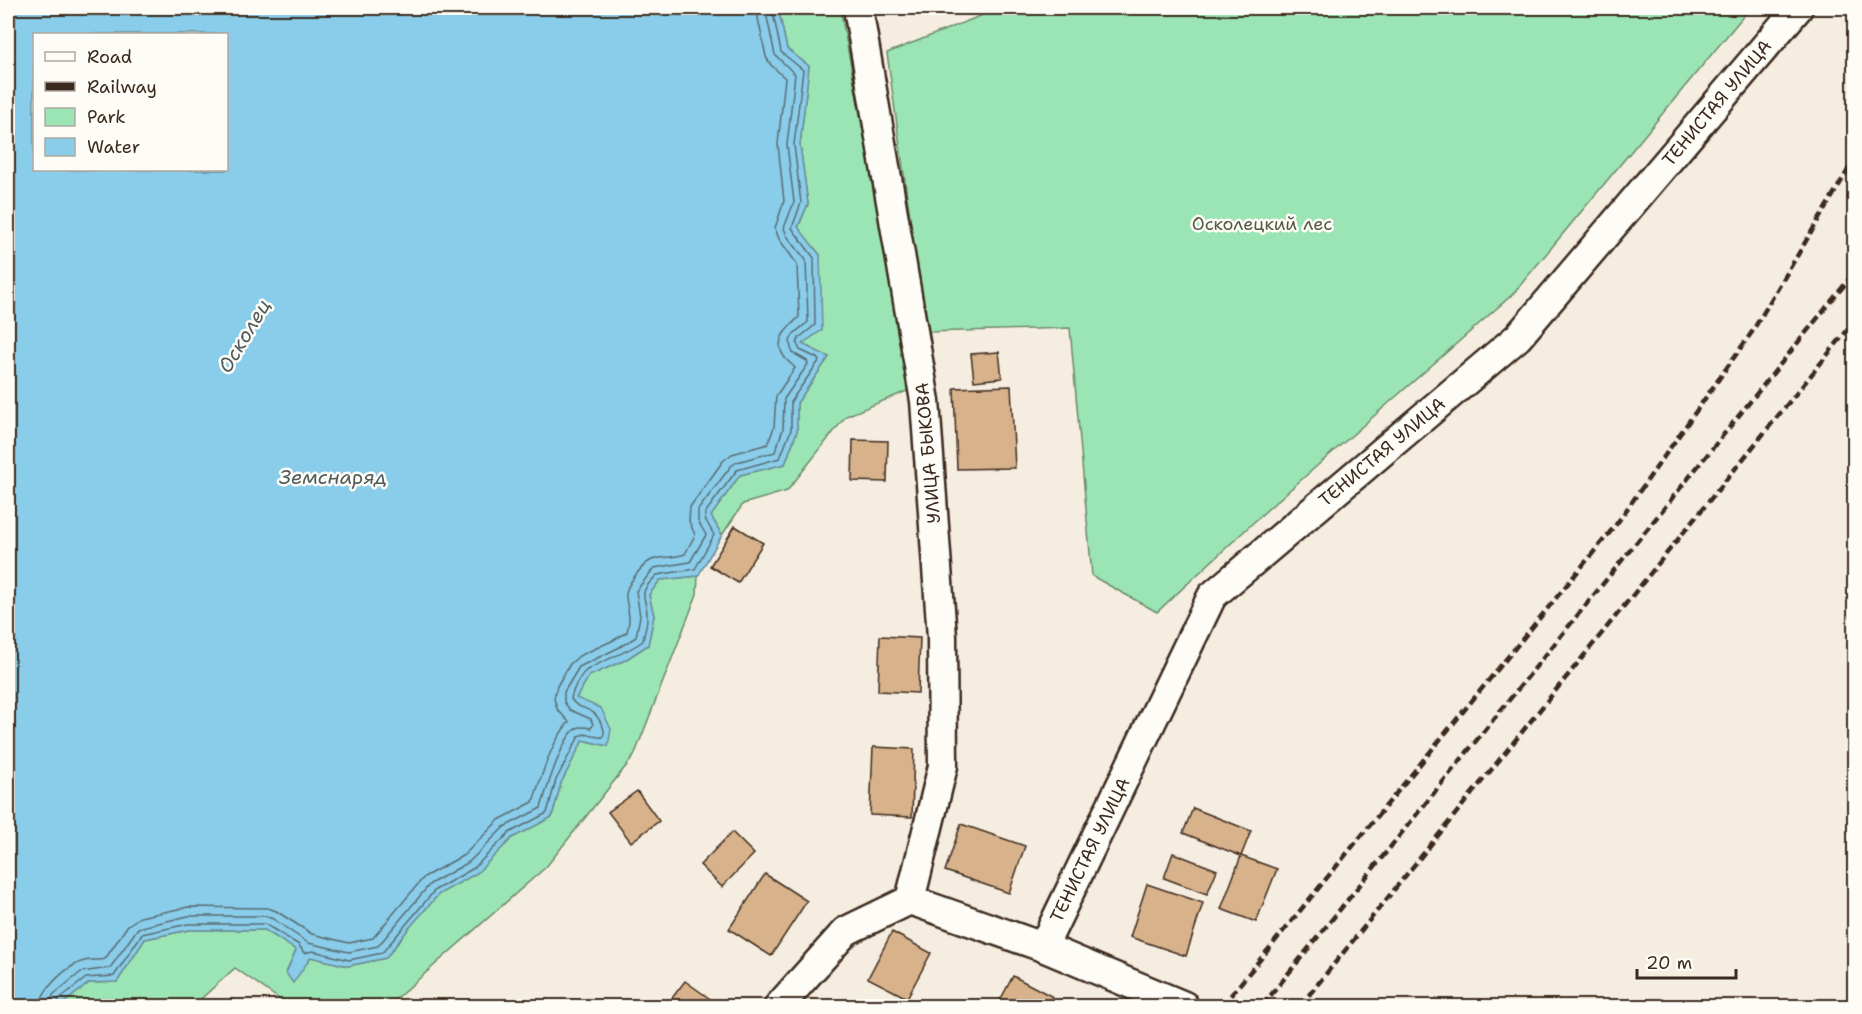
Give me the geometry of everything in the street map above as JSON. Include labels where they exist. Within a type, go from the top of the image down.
[{"type":"street","name":"УЛИЦА БЫКОВА","points":[[858,8],[926,401],[942,637],[943,766],[910,900]]},
{"type":"street","name":"ТЕНИСТАЯ УЛИЦА","points":[[1043,947],[1212,596],[1518,338],[1798,8]]},
{"type":"street","points":[[779,1006],[846,931],[910,900],[1043,947],[1184,1006]]},
{"type":"green space","points":[[778,8],[840,8],[912,389],[846,416],[787,491],[743,504],[722,535],[711,516],[740,475],[785,464],[797,431],[797,403],[829,357],[802,344],[820,255],[798,228],[808,204],[800,145],[809,66],[787,49]]},
{"type":"green space","name":"Осколецкий лес","points":[[1000,8],[1750,8],[1513,294],[1269,508],[1157,612],[1092,576],[1070,328],[926,332],[887,53]]},
{"type":"green space","points":[[698,576],[697,594],[634,756],[546,867],[388,1006],[289,1006],[235,968],[193,1006],[60,1006],[89,983],[117,982],[145,939],[189,930],[265,930],[297,950],[286,973],[311,957],[348,966],[386,958],[439,894],[477,873],[512,838],[552,817],[561,783],[583,740],[608,746],[576,698],[589,676],[625,660],[648,645],[654,616],[649,595],[660,580]]},
{"type":"water","name":"Земснаряд","points":[[8,8],[778,8],[787,49],[809,66],[800,145],[808,204],[798,227],[820,255],[822,330],[802,344],[829,357],[797,403],[797,431],[785,464],[740,475],[711,516],[722,535],[698,576],[660,580],[649,595],[654,616],[648,645],[625,660],[589,676],[576,698],[601,708],[611,729],[608,746],[583,740],[561,783],[552,817],[512,838],[477,873],[439,894],[386,958],[348,966],[311,957],[293,983],[286,973],[296,950],[265,930],[189,930],[145,939],[117,982],[89,983],[60,1006],[8,1006]]},
{"type":"building","points":[[999,352],[1002,378],[974,381],[971,354]]},
{"type":"building","points":[[1011,386],[1015,468],[957,469],[954,388]]},
{"type":"building","points":[[853,440],[888,441],[887,482],[852,481]]},
{"type":"building","points":[[735,526],[763,543],[738,583],[710,566]]},
{"type":"building","points":[[880,636],[920,638],[918,693],[878,691]]},
{"type":"building","points":[[873,747],[914,749],[912,817],[870,815]]},
{"type":"building","points":[[637,791],[659,821],[631,842],[608,812]]},
{"type":"building","points":[[1193,808],[1251,831],[1241,856],[1183,833]]},
{"type":"building","points":[[961,824],[1025,846],[1009,893],[945,871]]},
{"type":"building","points":[[732,832],[754,854],[722,887],[700,865]]},
{"type":"building","points":[[1173,853],[1217,870],[1207,894],[1164,878]]},
{"type":"building","points":[[1241,856],[1277,869],[1256,922],[1221,909]]},
{"type":"building","points":[[765,874],[807,901],[771,956],[729,929]]},
{"type":"building","points":[[1147,884],[1203,903],[1186,956],[1130,937]]},
{"type":"building","points":[[892,932],[931,953],[907,998],[868,978]]},
{"type":"building","points":[[1013,976],[1053,997],[1047,1006],[997,1006]]},
{"type":"building","points":[[685,981],[720,1006],[666,1006]]},
{"type":"railway","points":[[1222,1006],[1615,526],[1752,332],[1854,160]]},
{"type":"railway","points":[[1262,1006],[1854,273]]},
{"type":"railway","points":[[1300,1006],[1854,322]]},
{"type":"water label","name":"Осколец","points":[[244,336]]}]
